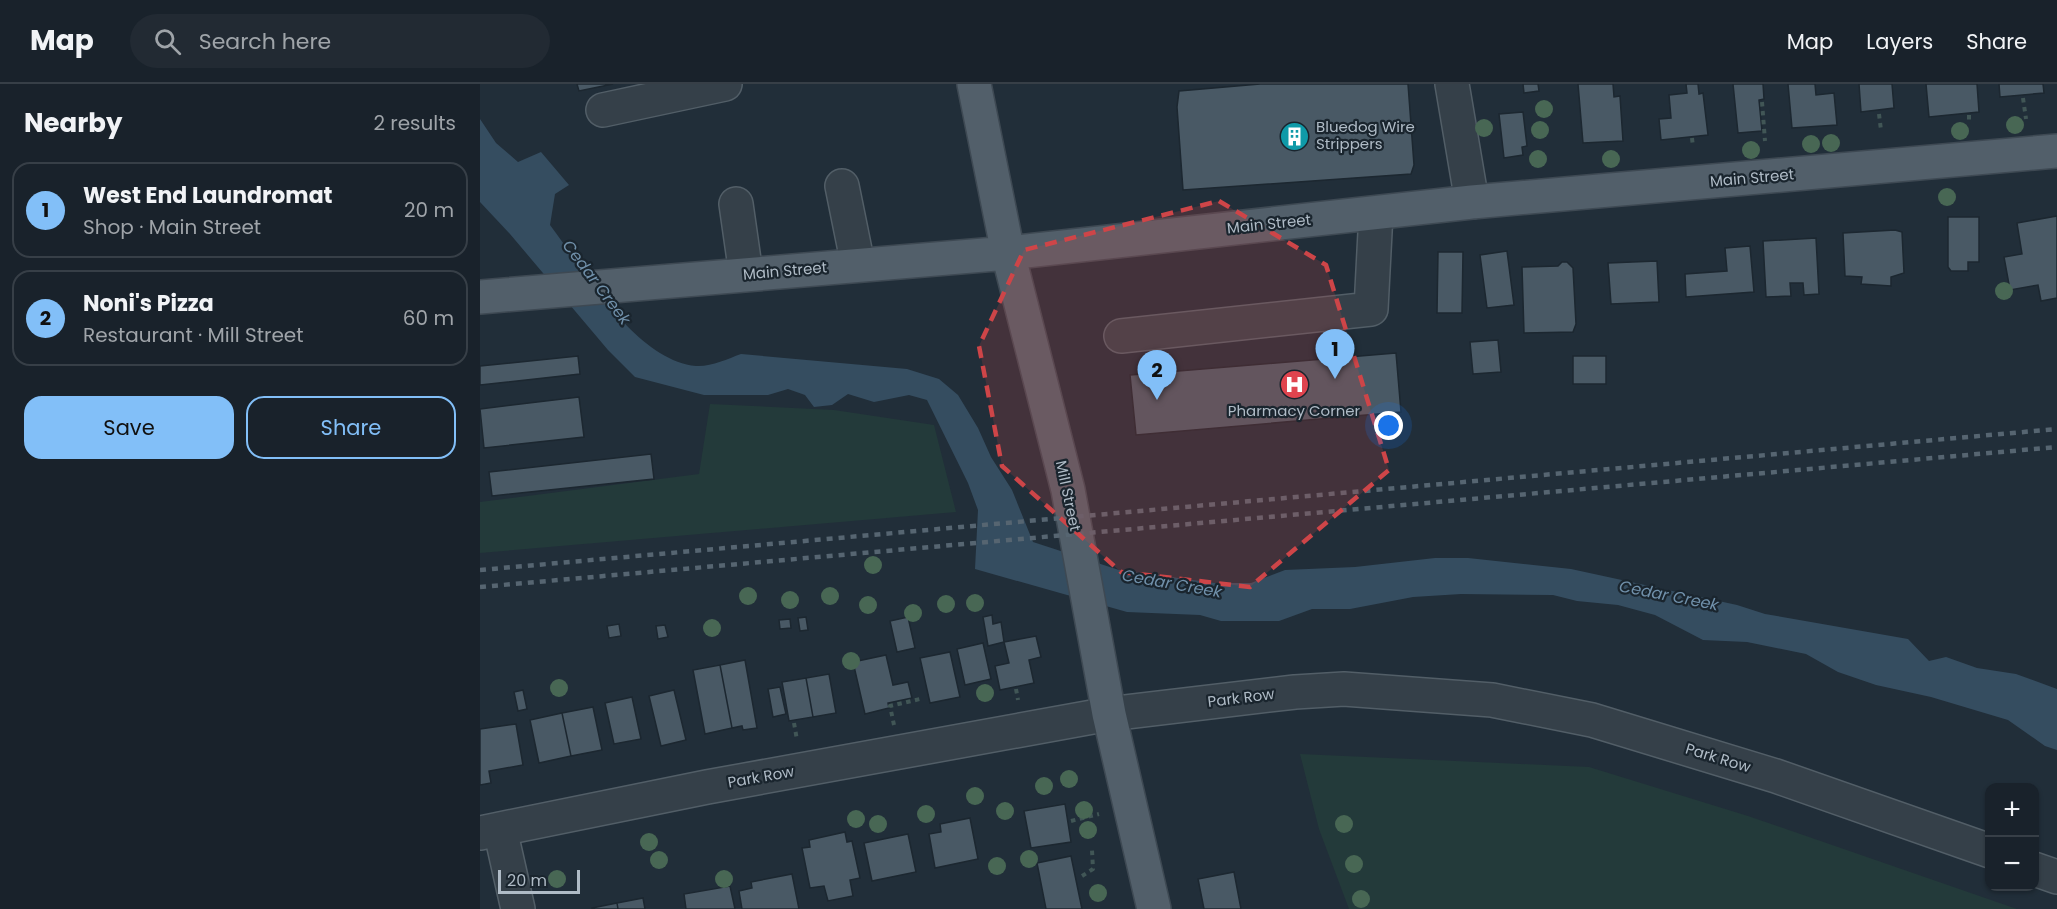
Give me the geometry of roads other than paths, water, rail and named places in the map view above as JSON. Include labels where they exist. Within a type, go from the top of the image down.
[{"type":"main road","name":"Mill Street","points":[[974,84],[1008,253],[1068,490],[1109,714],[1154,909]]},
{"type":"main road","name":"Main Street","points":[[480,297],[1008,253],[1472,202],[2057,151]]},
{"type":"street","points":[[603,110],[725,84]]},
{"type":"street","points":[[1452,84],[1472,202]]},
{"type":"street","points":[[842,186],[858,265]]},
{"type":"street","points":[[736,204],[746,274]]},
{"type":"street","points":[[1121,336],[1371,309],[1376,213]]},
{"type":"street","name":"Park Row","points":[[490,831],[707,787],[1109,714],[1295,692],[1344,689],[1492,700],[1592,720],[1753,769],[1985,850]]},
{"type":"street","points":[[490,831],[518,909]]},
{"type":"street","points":[[2039,871],[2057,877]]},
{"type":"water","name":"Cedar Creek","points":[[480,119],[496,143],[518,162],[541,152],[569,185],[555,194],[550,225],[613,310],[652,348],[674,360],[696,366],[713,364],[741,354],[907,369],[939,379],[958,395],[978,428],[991,457],[1012,490],[1033,542],[1119,570],[1215,583],[1251,583],[1285,570],[1355,567],[1435,558],[1468,558],[1571,569],[1737,605],[1765,614],[1908,639],[1929,661],[1946,657],[1977,668],[2016,674],[2057,689],[2057,750],[2045,746],[2008,720],[1931,697],[1876,685],[1838,672],[1806,654],[1747,642],[1703,640],[1655,615],[1618,605],[1577,601],[1553,595],[1461,594],[1413,597],[1350,609],[1312,609],[1279,621],[1221,621],[1200,615],[1127,612],[975,569],[978,510],[968,483],[927,400],[909,395],[874,402],[848,394],[832,405],[814,407],[805,395],[788,389],[768,395],[704,395],[635,377],[608,350],[480,202]]},
{"type":"railway","points":[[480,570],[2057,429]]},
{"type":"railway","points":[[480,587],[2057,447]]},
{"type":"place","name":"Bluedog Wire Strippers","points":[[1295,136]]},
{"type":"place","name":"West End Laundromat","points":[[1335,379]]},
{"type":"place","name":"Pharmacy Corner","points":[[1294,384]]},
{"type":"place","name":"Noni's Pizza","points":[[1157,400]]}]
